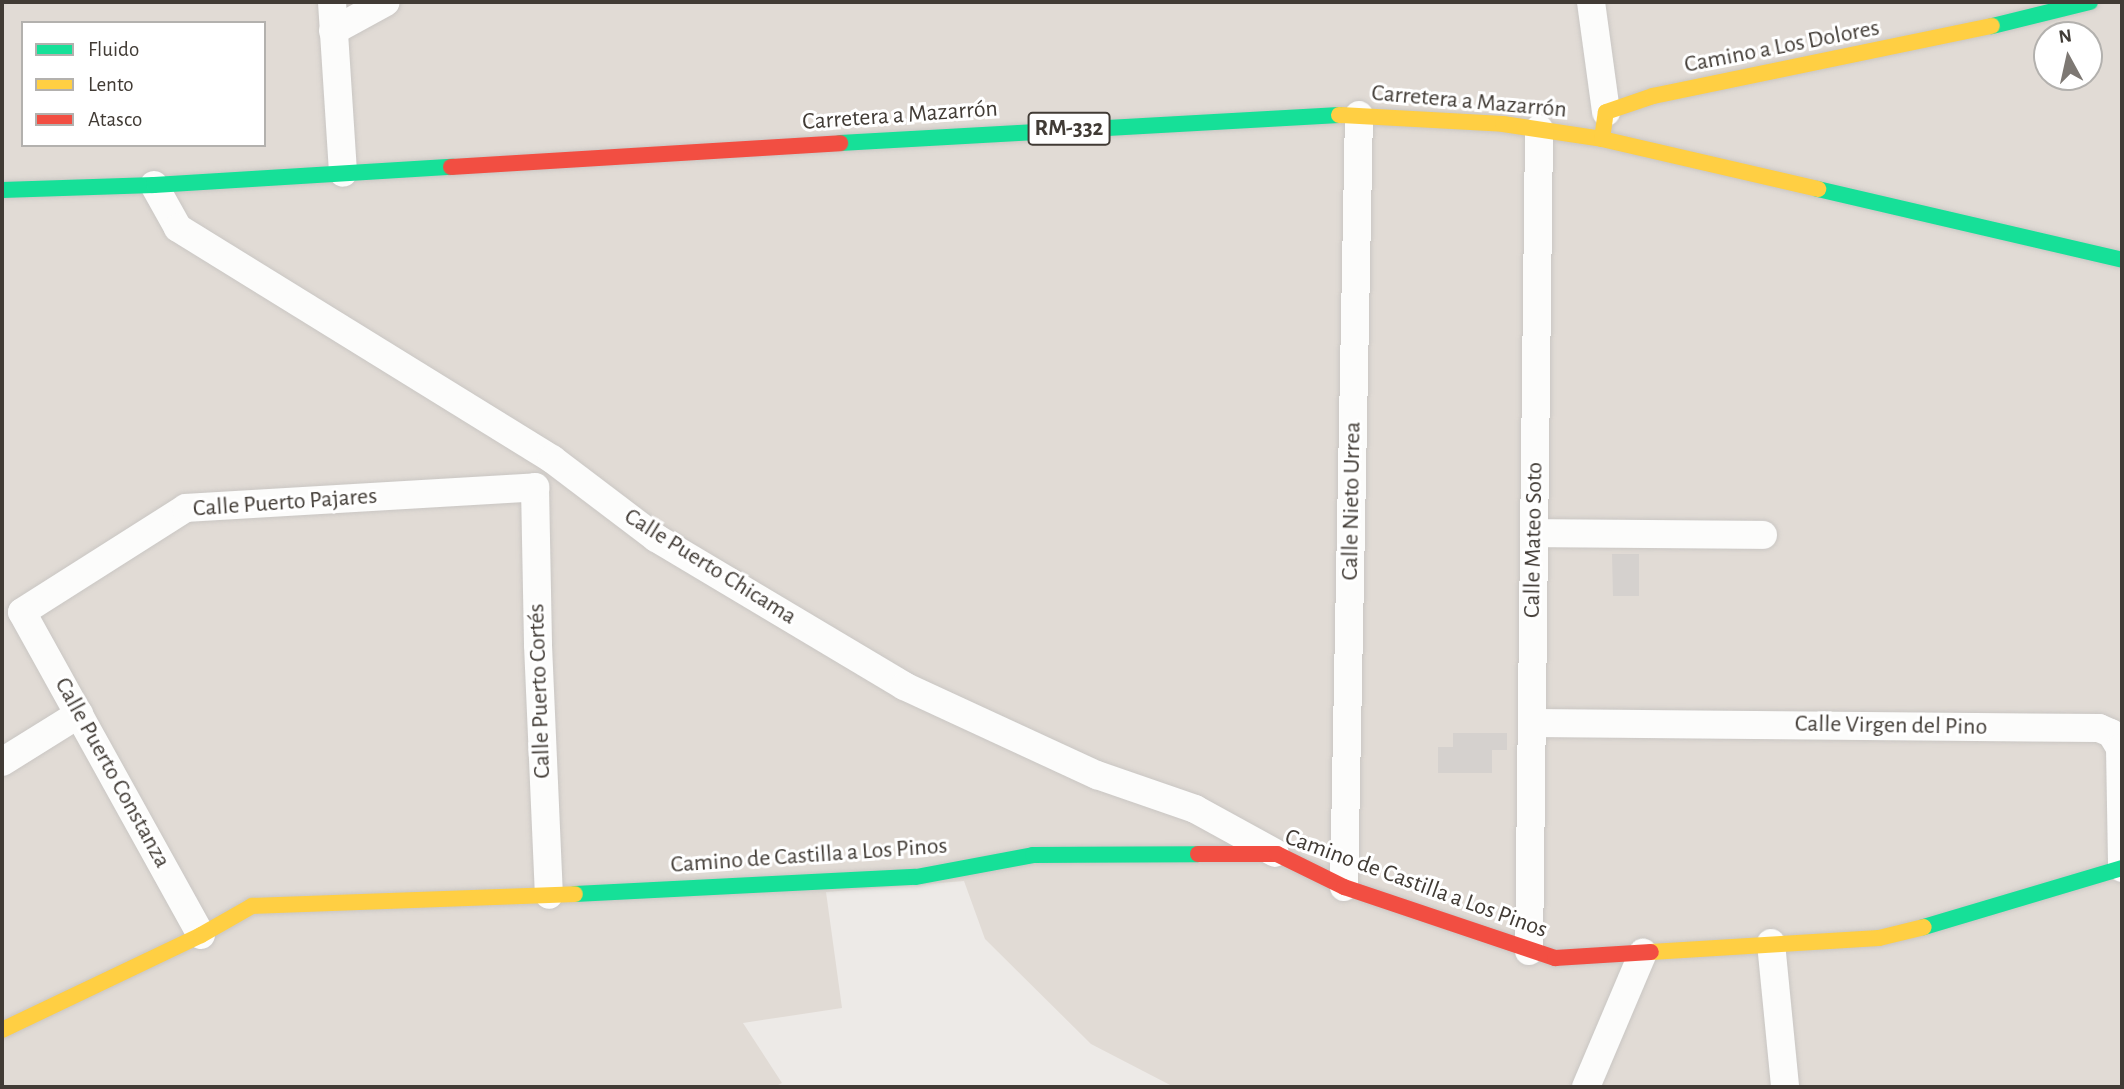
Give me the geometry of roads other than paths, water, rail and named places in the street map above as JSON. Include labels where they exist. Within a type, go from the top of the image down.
[{"type":"main road","name":"Camino a Los Dolores","points":[[1604,126],[1653,96],[1936,39],[2061,6],[2090,2]]},
{"type":"main road","name":"Carretera a Mazarrón","points":[[2,190],[154,185],[1286,116],[1359,115],[1539,129],[1604,126],[2122,260]]},
{"type":"main road","name":"Camino de Castilla a Los Pinos","points":[[2,1030],[201,935],[252,906],[916,877],[1033,855],[1277,854],[1344,887],[1555,958],[1879,938],[1965,917],[2122,868]]},
{"type":"street","points":[[332,2],[343,173]]},
{"type":"street","points":[[333,31],[386,2]]},
{"type":"street","points":[[1591,2],[1604,126]]},
{"type":"street","name":"Calle Nieto Urrea","points":[[1344,887],[1359,115]]},
{"type":"street","name":"Calle Mateo Soto","points":[[1529,951],[1539,129]]},
{"type":"street","name":"Calle Puerto Chicama","points":[[154,185],[178,228],[552,459],[656,538],[904,686],[1097,775],[1195,809],[1277,854]]},
{"type":"street","points":[[535,487],[552,459]]},
{"type":"street","name":"Calle Puerto Pajares","points":[[22,612],[186,508],[535,487]]},
{"type":"street","name":"Calle Puerto Cortés","points":[[535,487],[538,645],[549,895]]},
{"type":"street","points":[[1534,533],[1763,535]]},
{"type":"street","name":"Calle Puerto Constanza","points":[[22,612],[201,935]]},
{"type":"street","points":[[2,762],[79,714]]},
{"type":"street","name":"Calle Virgen del Pino","points":[[1533,723],[2099,728],[2110,733],[2120,748],[2122,868]]},
{"type":"street","points":[[1771,943],[1785,1087]]},
{"type":"street","points":[[1586,1087],[1643,953]]}]
